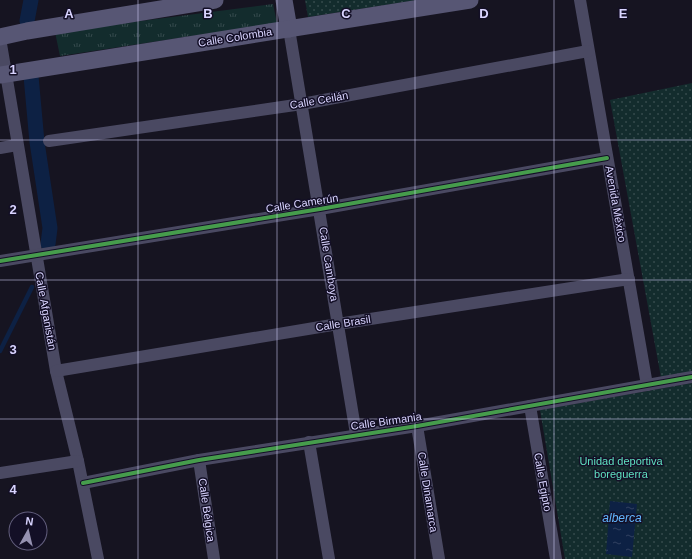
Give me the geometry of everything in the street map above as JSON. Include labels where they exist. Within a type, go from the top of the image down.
[{"type":"street","points":[[0,37],[27,31],[215,0]]},
{"type":"street","name":"Calle Camboya","points":[[284,0],[320,209],[356,434]]},
{"type":"street","name":"Calle Colombia","points":[[3,74],[470,0]]},
{"type":"street","name":"Avenida México","points":[[580,0],[647,385]]},
{"type":"street","name":"Calle Afganistán","points":[[0,37],[3,74],[37,255],[56,371],[83,483],[98,559]]},
{"type":"street","name":"Calle Ceilán","points":[[49,140],[302,104],[588,52]]},
{"type":"street","points":[[0,148],[17,145]]},
{"type":"street","name":"Calle Camerún","points":[[0,261],[320,209],[607,158]]},
{"type":"street","name":"Calle Brasil","points":[[56,371],[338,324],[629,279]]},
{"type":"street","name":"Calle Birmania","points":[[83,483],[200,460],[356,434],[417,426],[692,377]]},
{"type":"street","name":"Calle Egipto","points":[[530,406],[556,559]]},
{"type":"street","name":"Calle Dinamarca","points":[[417,426],[439,559]]},
{"type":"street","points":[[309,442],[328,559]]},
{"type":"street","name":"Calle Bélgica","points":[[200,460],[214,559]]},
{"type":"street","points":[[0,473],[78,461]]},
{"type":"green space","points":[[305,0],[418,0],[308,17]]},
{"type":"green space","points":[[273,4],[277,23],[60,56],[55,32]]},
{"type":"green space","points":[[692,83],[692,377],[662,383],[610,100]]},
{"type":"green space","name":"Unidad deportiva boreguerra","points":[[692,383],[692,559],[565,559],[540,410]]},
{"type":"water","name":"alberca","points":[[610,501],[637,504],[632,557],[606,554]]},
{"type":"waterway","points":[[27,21],[31,0]]},
{"type":"waterway","points":[[31,76],[37,142],[50,228],[48,244]]},
{"type":"waterway","points":[[0,351],[32,287]]},
{"type":"cycle path","points":[[0,261],[320,209],[607,158]]},
{"type":"cycle path","points":[[83,483],[199,460],[417,426],[692,377]]}]
